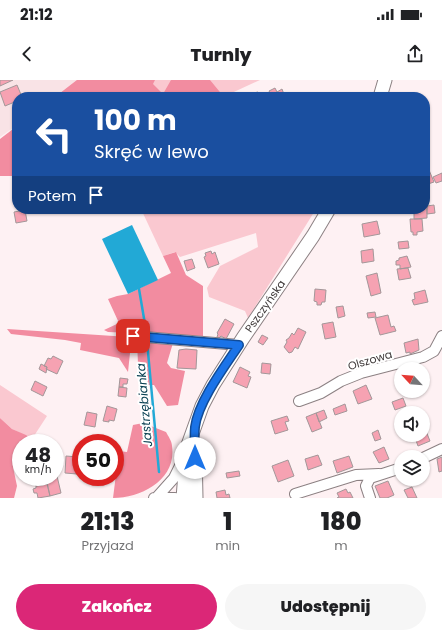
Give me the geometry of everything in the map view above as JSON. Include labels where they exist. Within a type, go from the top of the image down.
[{"type":"main road","points":[[381,92],[385,80]]},
{"type":"main road","name":"Pszczyńska","points":[[184,498],[188,448],[202,406],[213,385],[309,242],[326,214]]},
{"type":"main road","name":"Pszczyńska","points":[[195,426],[196,498]]},
{"type":"street","points":[[133,336],[239,345]]},
{"type":"street","name":"Olszowa","points":[[299,400],[321,393],[341,381],[361,373],[423,357],[434,351],[442,336]]},
{"type":"street","points":[[155,498],[174,478],[180,468],[188,448]]},
{"type":"street","points":[[430,455],[442,449]]},
{"type":"street","points":[[370,498],[366,486],[370,478],[394,470]]},
{"type":"street","points":[[295,494],[356,475],[379,474]]},
{"type":"street","points":[[184,498],[195,482]]},
{"type":"street","points":[[155,498],[175,498]]},
{"type":"shaded area","points":[[0,80],[77,80],[61,92],[12,92],[12,129],[0,137]]},
{"type":"shaded area","points":[[77,80],[260,80],[234,92],[61,92]]},
{"type":"shaded area","points":[[77,80],[155,80],[153,84],[161,92],[61,92]]},
{"type":"shaded area","points":[[171,80],[210,80],[220,92],[164,92]]},
{"type":"shaded area","points":[[12,130],[12,176],[0,176],[0,139]]},
{"type":"shaded area","points":[[143,214],[313,214],[248,318],[245,311],[209,297],[207,288],[220,266],[258,247],[256,233],[180,257],[175,252],[163,256]]},
{"type":"shaded area","points":[[176,252],[186,275],[203,286],[203,336],[108,332],[104,330],[119,323],[108,299],[128,294],[171,273],[163,256]]},
{"type":"shaded area","points":[[7,329],[129,337],[130,353],[128,372],[119,358],[80,350],[81,343],[11,334]]},
{"type":"shaded area","points":[[137,340],[173,343],[167,363],[171,368],[185,371],[178,405],[167,406],[154,385],[145,385],[139,388]]},
{"type":"shaded area","points":[[0,385],[47,416],[35,434],[22,434],[12,429],[0,418]]},
{"type":"shaded area","points":[[0,418],[12,429],[24,434],[12,434],[12,486],[17,486],[14,498],[0,498]]},
{"type":"shaded area","points":[[143,423],[166,432],[171,440],[172,458],[169,468],[163,477],[155,484],[135,495],[113,498],[115,486],[124,486],[124,452],[127,452],[133,425]]},
{"type":"water","points":[[132,225],[158,280],[128,294],[102,239]]},
{"type":"building","points":[[0,80],[13,80],[0,86]]},
{"type":"building","points":[[17,85],[20,92],[12,92],[12,103],[5,106],[0,92]]},
{"type":"building","points":[[275,88],[277,92],[270,92]]},
{"type":"building","points":[[430,172],[434,182],[430,183]]},
{"type":"building","points":[[442,173],[442,181],[436,183],[433,177]]},
{"type":"building","points":[[434,205],[435,213],[430,214],[430,206]]},
{"type":"building","points":[[14,214],[26,214],[27,221],[16,223]]},
{"type":"building","points":[[414,214],[427,214],[427,218],[414,219]]},
{"type":"building","points":[[410,219],[422,219],[423,231],[417,232],[417,235],[413,235],[413,232],[411,232]]},
{"type":"building","points":[[377,221],[380,234],[364,237],[362,224]]},
{"type":"building","points":[[408,241],[409,248],[399,249],[398,242]]},
{"type":"building","points":[[373,249],[374,261],[362,263],[361,251]]},
{"type":"building","points":[[211,251],[212,254],[215,252],[219,264],[208,268],[204,257],[206,256],[205,253]]},
{"type":"building","points":[[407,256],[411,267],[400,269],[400,265],[396,265],[396,261],[399,260],[399,258]]},
{"type":"building","points":[[192,259],[195,268],[187,271],[184,261]]},
{"type":"building","points":[[408,268],[411,278],[399,280],[397,269]]},
{"type":"building","points":[[377,273],[381,293],[371,296],[366,276]]},
{"type":"building","points":[[315,289],[326,290],[325,302],[322,302],[321,305],[317,305],[317,302],[314,301]]},
{"type":"building","points":[[425,290],[428,302],[414,305],[412,300],[415,299],[414,293]]},
{"type":"building","points":[[343,306],[345,316],[338,318],[336,307]]},
{"type":"building","points":[[375,312],[376,317],[368,318],[367,313]]},
{"type":"building","points":[[388,315],[391,327],[394,326],[396,331],[380,335],[375,318]]},
{"type":"building","points":[[225,319],[234,324],[226,339],[221,336],[219,338],[217,337],[217,333]]},
{"type":"building","points":[[333,322],[336,337],[325,339],[322,324]]},
{"type":"building","points":[[298,328],[306,332],[298,349],[295,347],[292,352],[289,353],[284,347],[287,342],[286,340],[292,333],[294,335]]},
{"type":"building","points":[[262,335],[268,338],[263,345],[258,342]]},
{"type":"building","points":[[418,339],[419,350],[410,354],[410,352],[406,353],[404,343]]},
{"type":"building","points":[[179,350],[197,350],[196,369],[177,368]]},
{"type":"building","points":[[53,356],[63,361],[57,374],[46,369],[47,367],[44,366],[48,358],[51,359]]},
{"type":"building","points":[[262,363],[271,364],[270,374],[261,373]]},
{"type":"building","points":[[41,364],[47,367],[46,373],[39,369]]},
{"type":"building","points":[[240,367],[250,372],[248,376],[251,377],[247,388],[233,382]]},
{"type":"building","points":[[120,378],[128,379],[127,384],[123,384],[123,387],[119,387]]},
{"type":"building","points":[[35,381],[47,387],[43,396],[31,390]]},
{"type":"building","points":[[366,385],[372,399],[358,404],[353,391]]},
{"type":"building","points":[[119,387],[127,388],[126,397],[118,396]]},
{"type":"building","points":[[403,398],[406,406],[394,406],[394,407],[392,402]]},
{"type":"building","points":[[345,404],[347,411],[335,415],[333,409]]},
{"type":"building","points":[[107,406],[117,409],[114,421],[103,421]]},
{"type":"building","points":[[324,410],[327,418],[319,422],[316,413]]},
{"type":"building","points":[[87,412],[97,414],[95,427],[84,425]]},
{"type":"building","points":[[316,413],[322,428],[312,432],[306,417]]},
{"type":"building","points":[[287,416],[289,421],[285,422],[288,430],[275,434],[271,421]]},
{"type":"building","points":[[378,430],[381,439],[375,441],[372,433]]},
{"type":"building","points":[[417,442],[428,442],[418,446]]},
{"type":"building","points":[[384,447],[389,459],[379,463],[373,452]]},
{"type":"building","points":[[318,455],[322,465],[308,470],[305,459]]},
{"type":"building","points":[[66,456],[72,456],[72,474],[65,473]]},
{"type":"building","points":[[349,456],[353,467],[337,473],[333,461]]},
{"type":"building","points":[[442,457],[442,471],[439,472],[437,459]]},
{"type":"building","points":[[288,460],[294,476],[278,482],[272,466]]},
{"type":"building","points":[[239,471],[240,476],[227,478],[226,473]]},
{"type":"building","points":[[388,481],[394,495],[387,498],[380,498],[375,486]]},
{"type":"building","points":[[36,486],[48,486],[50,496],[38,498],[37,493],[34,493],[33,489],[36,488]]},
{"type":"building","points":[[48,486],[59,486],[61,493],[50,496]]},
{"type":"building","points":[[412,487],[417,498],[408,498],[404,490]]},
{"type":"building","points":[[346,489],[348,493],[350,492],[353,498],[337,498],[339,497],[337,493]]},
{"type":"building","points":[[225,490],[226,495],[229,494],[230,498],[217,498],[216,492]]},
{"type":"waterway","name":"Jastrzębianka","points":[[139,289],[147,336]]},
{"type":"waterway","name":"Jastrzębianka","points":[[147,341],[159,472]]},
{"type":"route","points":[[133,336],[239,345],[213,385],[202,406],[195,426],[195,458]]}]
